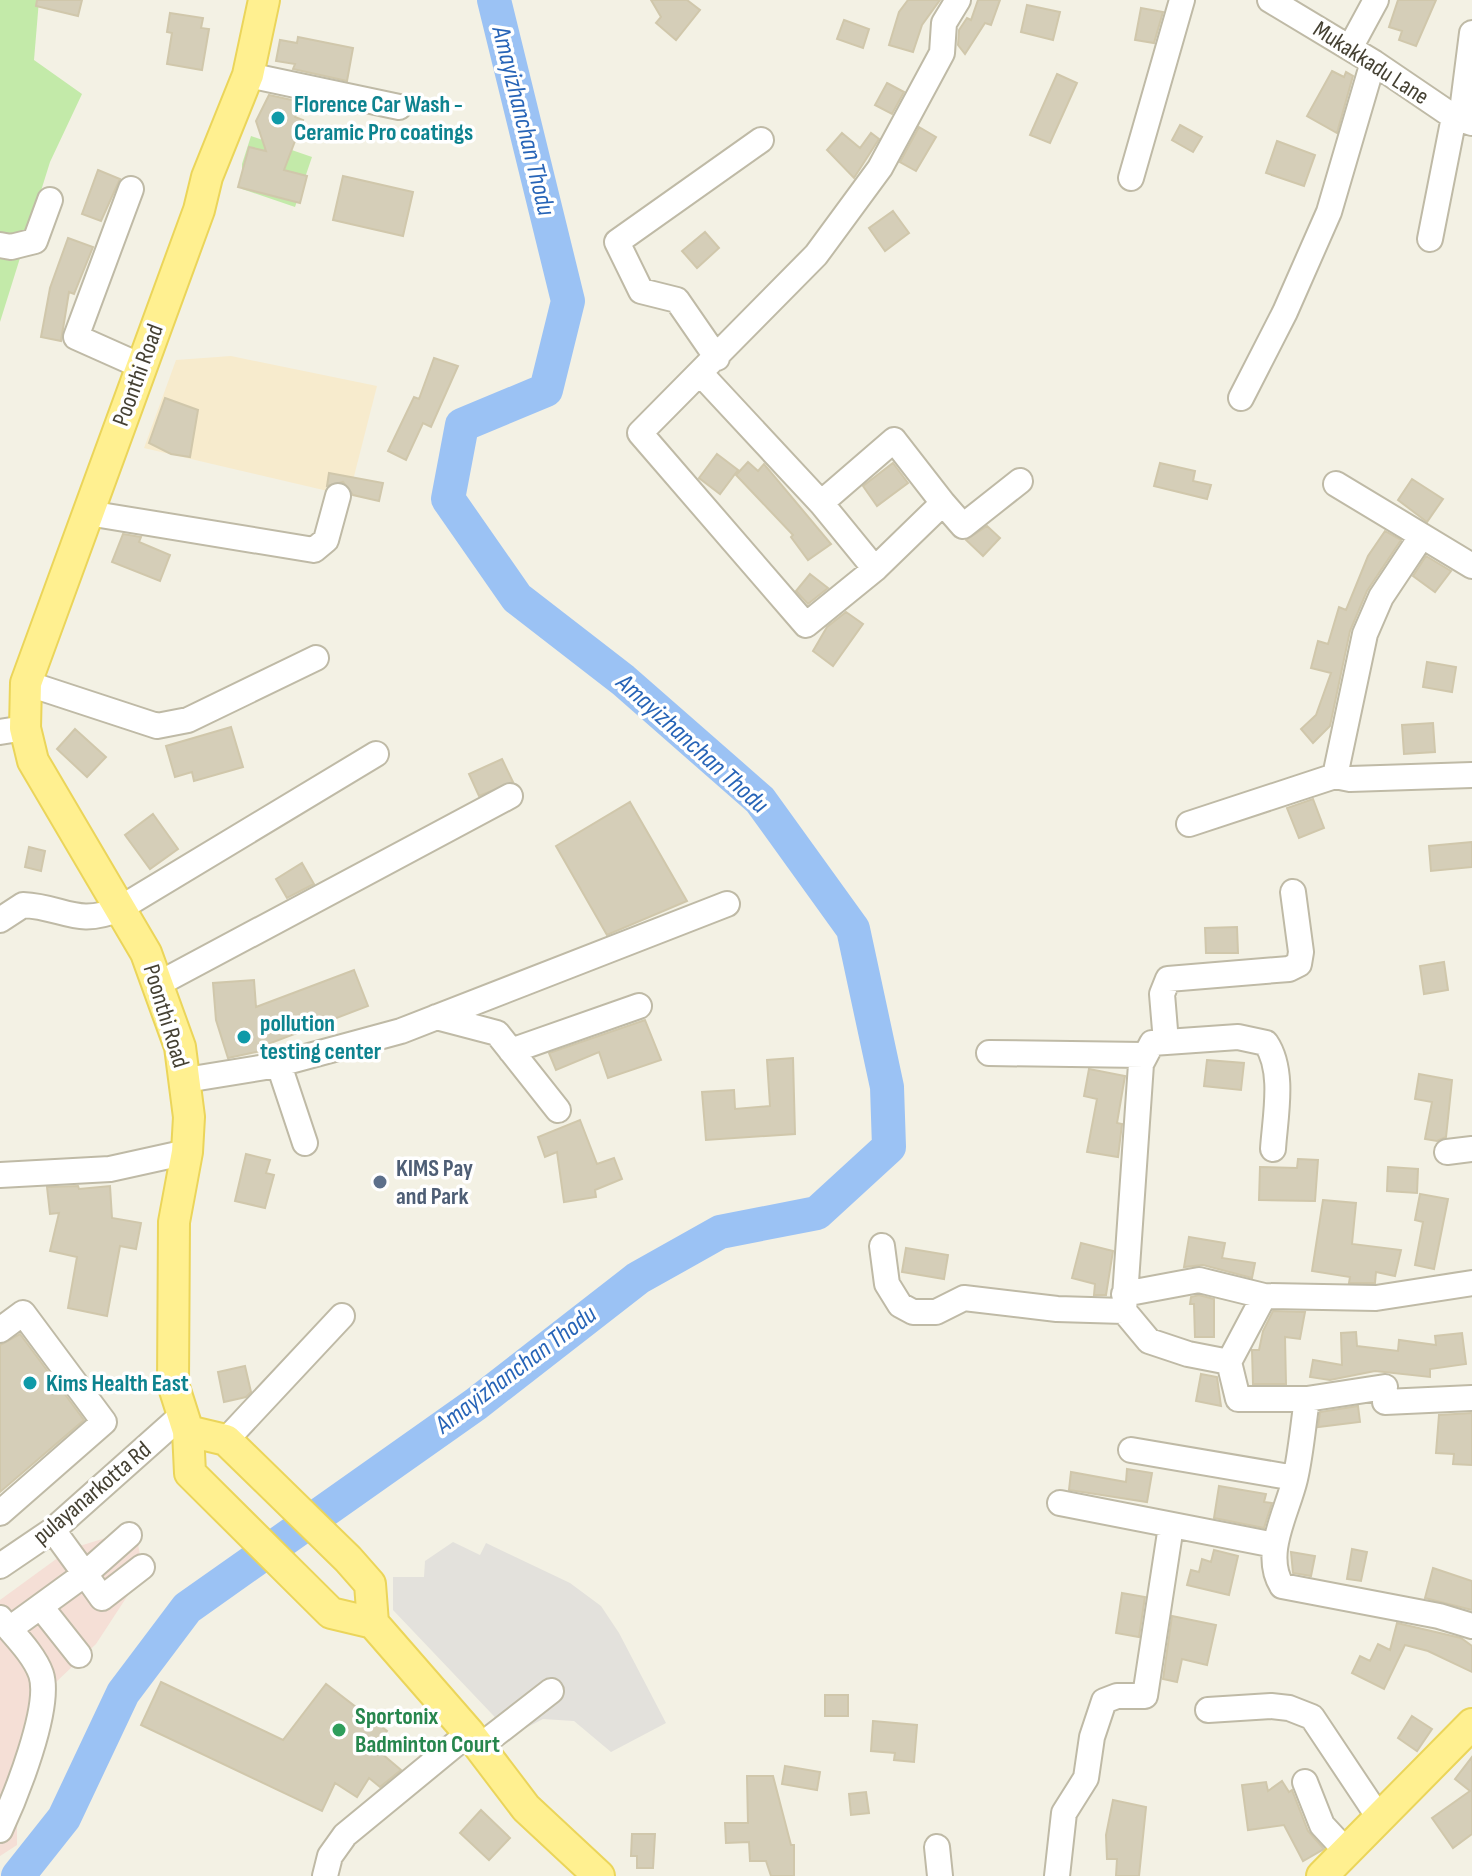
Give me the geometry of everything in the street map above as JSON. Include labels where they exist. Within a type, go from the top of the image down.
[{"type":"main road","name":"Poonthi Road","points":[[264,0],[248,75],[26,683],[12,730],[146,953],[160,983],[186,1080],[187,1152],[174,1222],[173,1384],[184,1424],[190,1473],[331,1613],[373,1623]]},
{"type":"main road","points":[[184,1424],[234,1448],[348,1559],[370,1584],[373,1623],[474,1740],[526,1808],[599,1876]]},
{"type":"main road","points":[[1323,1876],[1472,1724]]},
{"type":"street","points":[[943,503],[875,569],[806,625],[640,433],[816,255],[880,168],[942,53],[944,23],[958,0]]},
{"type":"street","points":[[1131,178],[1182,0]]},
{"type":"street","name":"Mukakkadu Lane","points":[[1270,0],[1304,9],[1350,48],[1462,120]]},
{"type":"street","points":[[1350,48],[1376,0]]},
{"type":"street","points":[[1430,239],[1462,120],[1472,33]]},
{"type":"street","points":[[1241,398],[1285,312],[1329,212],[1373,62]]},
{"type":"street","points":[[248,75],[399,107]]},
{"type":"street","points":[[761,140],[617,242],[641,291],[677,300],[709,366],[875,569]]},
{"type":"street","points":[[131,189],[76,337],[141,366]]},
{"type":"street","points":[[0,245],[11,247],[35,241],[50,200]]},
{"type":"street","points":[[821,503],[894,440],[963,526],[1020,481]]},
{"type":"street","points":[[1336,484],[1472,566]]},
{"type":"street","points":[[88,513],[314,550],[326,540],[338,496]]},
{"type":"street","points":[[1335,776],[1365,634],[1381,597],[1421,537]]},
{"type":"street","points":[[26,683],[157,726],[188,720],[316,658]]},
{"type":"street","points":[[0,920],[23,905],[84,919],[97,919],[119,909],[376,754]]},
{"type":"street","points":[[1189,824],[1335,776],[1350,779],[1472,775]]},
{"type":"street","points":[[160,983],[510,796]]},
{"type":"street","points":[[1166,1042],[1162,994],[1168,979],[1289,969],[1299,964],[1301,952],[1293,892]]},
{"type":"street","points":[[186,1080],[279,1065],[401,1031],[727,904]]},
{"type":"street","points":[[511,1051],[639,1006]]},
{"type":"street","points":[[436,1017],[497,1033],[558,1110]]},
{"type":"street","points":[[1229,1362],[1188,1354],[1149,1341],[1124,1302],[1144,1055],[1152,1043],[1238,1037],[1266,1043],[1273,1053],[1275,1069],[1273,1149]]},
{"type":"street","points":[[989,1053],[1144,1055]]},
{"type":"street","points":[[279,1065],[305,1143]]},
{"type":"street","points":[[1447,1152],[1472,1149]]},
{"type":"street","points":[[0,1175],[110,1169],[187,1152]]},
{"type":"street","points":[[882,1246],[887,1284],[900,1305],[913,1312],[936,1312],[964,1298],[1057,1309],[1124,1302],[1199,1280],[1264,1296],[1376,1298],[1472,1283]]},
{"type":"street","points":[[1264,1296],[1229,1362],[1238,1399],[1385,1394],[1472,1398]]},
{"type":"street","points":[[0,1330],[23,1313],[104,1422],[0,1513]]},
{"type":"street","points":[[234,1448],[342,1316]]},
{"type":"street","points":[[1307,1399],[1295,1478],[1275,1545],[1274,1573],[1282,1586],[1439,1616],[1472,1626]]},
{"type":"street","name":"pulayanarkotta Rd","points":[[0,1566],[53,1530],[184,1424]]},
{"type":"street","points":[[1131,1450],[1295,1478]]},
{"type":"street","points":[[1060,1503],[1275,1545]]},
{"type":"street","points":[[1057,1876],[1064,1813],[1086,1778],[1092,1737],[1104,1701],[1117,1696],[1145,1696],[1171,1526]]},
{"type":"street","points":[[53,1530],[102,1598],[142,1567]]},
{"type":"street","points":[[0,1830],[32,1739],[44,1688],[40,1671],[10,1620],[41,1607],[129,1535]]},
{"type":"street","points":[[41,1607],[79,1655]]},
{"type":"street","points":[[325,1876],[330,1856],[345,1835],[474,1740],[551,1691]]},
{"type":"street","points":[[1208,1710],[1289,1708],[1312,1717],[1380,1819]]},
{"type":"street","points":[[1305,1782],[1322,1825],[1348,1853]]},
{"type":"street","points":[[937,1847],[940,1876]]},
{"type":"shaded area","points":[[231,356],[377,386],[349,496],[144,448],[176,360]]},
{"type":"shaded area","points":[[115,1535],[138,1544],[143,1572],[96,1644],[34,1703],[17,1782],[17,1845],[0,1856],[0,1600],[70,1549]]},
{"type":"shaded area","points":[[453,1542],[480,1555],[486,1543],[570,1583],[601,1606],[619,1633],[666,1723],[611,1752],[574,1721],[543,1719],[512,1735],[393,1610],[393,1577],[424,1577],[425,1561]]},
{"type":"green space","points":[[0,0],[39,0],[34,60],[82,94],[50,162],[0,322]]},
{"type":"green space","points":[[251,136],[312,157],[295,207],[242,189],[242,164]]},
{"type":"building","points":[[37,0],[82,0],[78,16],[36,6]]},
{"type":"building","points":[[651,0],[687,0],[700,10],[676,40],[656,23],[661,17]]},
{"type":"building","points":[[908,0],[940,0],[922,25],[913,52],[889,45],[899,12]]},
{"type":"building","points":[[978,0],[1000,0],[991,25],[985,23],[965,54],[958,45],[959,30],[967,18],[971,20]]},
{"type":"building","points":[[1398,0],[1436,0],[1416,46],[1399,40],[1402,31],[1389,27]]},
{"type":"building","points":[[1027,5],[1060,12],[1053,40],[1021,32]]},
{"type":"building","points":[[1141,8],[1163,12],[1154,43],[1135,40]]},
{"type":"building","points":[[170,13],[203,18],[201,28],[209,29],[202,70],[167,64],[172,33],[167,32]]},
{"type":"building","points":[[844,20],[869,29],[863,48],[837,39]]},
{"type":"building","points":[[298,37],[353,48],[347,81],[293,69],[295,64],[276,61],[280,40],[297,43]]},
{"type":"building","points":[[1332,71],[1344,77],[1346,72],[1353,76],[1337,133],[1307,116]]},
{"type":"building","points":[[1057,74],[1077,83],[1050,143],[1030,135]]},
{"type":"building","points":[[887,83],[904,92],[892,114],[875,105]]},
{"type":"building","points":[[269,95],[301,102],[295,117],[303,120],[284,170],[307,176],[300,203],[238,187],[249,147],[266,151],[256,121]]},
{"type":"building","points":[[1180,125],[1202,137],[1193,152],[1172,140]]},
{"type":"building","points":[[919,127],[936,137],[916,171],[900,162]]},
{"type":"building","points":[[842,133],[860,148],[871,133],[879,139],[854,178],[827,150]]},
{"type":"building","points":[[1277,141],[1315,155],[1304,186],[1266,173]]},
{"type":"building","points":[[98,170],[120,179],[101,221],[82,214]]},
{"type":"building","points":[[343,176],[413,192],[403,236],[333,220]]},
{"type":"building","points":[[893,211],[909,233],[885,251],[869,228]]},
{"type":"building","points":[[705,232],[719,248],[697,268],[682,251]]},
{"type":"building","points":[[68,238],[93,247],[74,294],[69,292],[61,341],[41,337],[50,288]]},
{"type":"building","points":[[434,358],[458,366],[431,427],[423,423],[406,460],[388,451],[414,397],[419,399]]},
{"type":"building","points":[[165,398],[198,410],[190,457],[171,454],[149,443]]},
{"type":"building","points":[[717,454],[738,470],[720,494],[699,478]]},
{"type":"building","points":[[748,462],[758,471],[764,464],[831,544],[808,560],[791,537],[793,535],[736,475]]},
{"type":"building","points":[[893,463],[908,483],[877,506],[863,486]]},
{"type":"building","points":[[1160,463],[1195,471],[1193,481],[1211,485],[1207,499],[1154,486]]},
{"type":"building","points":[[329,473],[383,483],[379,501],[353,495],[343,482],[327,486]]},
{"type":"building","points":[[1412,479],[1443,499],[1427,522],[1398,500]]},
{"type":"building","points":[[987,526],[1000,538],[983,556],[966,540]]},
{"type":"building","points":[[1385,531],[1401,540],[1367,591],[1350,631],[1330,726],[1313,743],[1301,729],[1316,715],[1331,673],[1311,668],[1318,641],[1328,644],[1339,607],[1346,610],[1368,556]]},
{"type":"building","points":[[123,534],[141,537],[139,542],[170,555],[160,581],[112,562]]},
{"type":"building","points":[[1426,556],[1451,571],[1435,592],[1413,576]]},
{"type":"building","points":[[810,574],[828,588],[808,604],[796,591]]},
{"type":"building","points":[[846,612],[863,624],[833,666],[813,651],[827,627]]},
{"type":"building","points":[[1427,662],[1456,667],[1452,692],[1423,687]]},
{"type":"building","points":[[1433,723],[1435,752],[1404,754],[1402,725]]},
{"type":"building","points":[[231,727],[243,767],[194,781],[192,772],[175,777],[166,746]]},
{"type":"building","points":[[75,729],[106,757],[87,777],[57,749]]},
{"type":"building","points":[[502,759],[513,782],[479,796],[469,774]]},
{"type":"building","points":[[1313,799],[1324,828],[1299,838],[1287,808]]},
{"type":"building","points":[[630,802],[687,901],[607,935],[556,846]]},
{"type":"building","points":[[153,814],[178,849],[150,869],[125,835]]},
{"type":"building","points":[[1472,842],[1472,867],[1431,871],[1429,846]]},
{"type":"building","points":[[29,847],[45,851],[41,871],[25,867]]},
{"type":"building","points":[[302,863],[314,884],[287,898],[276,879]]},
{"type":"building","points":[[1237,927],[1238,953],[1206,953],[1205,928]]},
{"type":"building","points":[[1444,962],[1448,990],[1424,994],[1420,966]]},
{"type":"building","points":[[354,970],[368,1006],[268,1044],[270,1049],[228,1058],[216,1020],[213,983],[254,980],[256,1007]]},
{"type":"building","points":[[645,1020],[661,1060],[608,1078],[599,1052],[556,1070],[549,1053]]},
{"type":"building","points":[[793,1058],[795,1134],[706,1140],[702,1092],[734,1090],[735,1109],[770,1106],[767,1060]]},
{"type":"building","points":[[1207,1060],[1244,1063],[1241,1090],[1204,1086]]},
{"type":"building","points":[[1089,1069],[1125,1076],[1117,1123],[1122,1124],[1118,1157],[1087,1152],[1097,1099],[1084,1096]]},
{"type":"building","points":[[1419,1074],[1452,1080],[1446,1137],[1437,1141],[1425,1139],[1432,1102],[1415,1099]]},
{"type":"building","points":[[580,1120],[597,1164],[614,1158],[622,1179],[595,1190],[596,1197],[564,1202],[557,1152],[545,1157],[538,1137]]},
{"type":"building","points":[[246,1154],[270,1160],[266,1173],[274,1175],[265,1208],[235,1201]]},
{"type":"building","points":[[1298,1159],[1318,1160],[1315,1201],[1259,1200],[1260,1167],[1297,1168]]},
{"type":"building","points":[[1388,1167],[1418,1169],[1417,1193],[1387,1191]]},
{"type":"building","points":[[78,1186],[79,1189],[110,1186],[112,1218],[141,1223],[136,1249],[120,1246],[107,1316],[68,1308],[77,1257],[50,1251],[59,1213],[50,1214],[47,1187]]},
{"type":"building","points":[[1420,1194],[1448,1199],[1434,1269],[1415,1265],[1423,1222],[1415,1220]]},
{"type":"building","points":[[1323,1200],[1356,1203],[1352,1244],[1401,1250],[1395,1276],[1376,1272],[1375,1283],[1349,1283],[1350,1277],[1312,1271]]},
{"type":"building","points":[[1189,1237],[1225,1243],[1222,1258],[1255,1263],[1252,1278],[1203,1265],[1184,1267]]},
{"type":"building","points":[[1081,1243],[1113,1251],[1106,1295],[1094,1295],[1095,1284],[1072,1278]]},
{"type":"building","points":[[906,1248],[948,1255],[944,1279],[902,1272]]},
{"type":"building","points":[[1199,1295],[1214,1299],[1214,1337],[1195,1337],[1194,1304],[1190,1304],[1191,1297]]},
{"type":"building","points":[[1273,1311],[1305,1312],[1300,1339],[1285,1337],[1286,1384],[1253,1384],[1252,1350],[1259,1350],[1263,1331]]},
{"type":"building","points":[[1356,1332],[1357,1346],[1398,1351],[1399,1340],[1436,1345],[1435,1336],[1462,1333],[1466,1364],[1430,1369],[1430,1377],[1375,1371],[1330,1380],[1310,1377],[1313,1360],[1342,1365],[1341,1333]]},
{"type":"building","name":"Kims Health East","points":[[20,1334],[84,1420],[0,1492],[0,1345]]},
{"type":"building","points":[[245,1366],[251,1392],[246,1397],[224,1402],[218,1372]]},
{"type":"building","points":[[1201,1374],[1217,1377],[1221,1406],[1196,1401]]},
{"type":"building","points":[[1358,1406],[1360,1422],[1318,1427],[1320,1412]]},
{"type":"building","points":[[1472,1413],[1472,1465],[1453,1464],[1454,1454],[1436,1453],[1439,1415]]},
{"type":"building","points":[[1127,1469],[1152,1473],[1147,1502],[1069,1490],[1071,1472],[1126,1482]]},
{"type":"building","points":[[1219,1486],[1266,1494],[1264,1502],[1272,1503],[1264,1528],[1214,1518]]},
{"type":"building","points":[[1352,1549],[1367,1552],[1361,1581],[1347,1579]]},
{"type":"building","points":[[1214,1550],[1238,1556],[1229,1595],[1187,1585],[1191,1570],[1199,1572],[1202,1559],[1211,1562]]},
{"type":"building","points":[[1291,1552],[1315,1556],[1311,1576],[1293,1573]]},
{"type":"building","points":[[1433,1568],[1472,1581],[1472,1610],[1425,1598]]},
{"type":"building","points":[[1122,1593],[1145,1597],[1139,1637],[1116,1633]]},
{"type":"building","points":[[1172,1616],[1216,1625],[1207,1665],[1182,1659],[1177,1682],[1163,1679]]},
{"type":"building","points":[[1397,1623],[1461,1638],[1472,1646],[1472,1672],[1428,1651],[1405,1645],[1384,1689],[1352,1673],[1360,1656],[1370,1661],[1378,1644],[1390,1650]]},
{"type":"building","points":[[161,1682],[283,1740],[326,1684],[387,1731],[374,1747],[401,1770],[380,1787],[369,1778],[357,1797],[335,1783],[322,1811],[141,1725]]},
{"type":"building","points":[[825,1695],[848,1695],[848,1716],[825,1716]]},
{"type":"building","points":[[1412,1716],[1432,1729],[1417,1751],[1398,1738]]},
{"type":"building","points":[[873,1721],[917,1725],[914,1762],[894,1760],[895,1753],[871,1751]]},
{"type":"building","points":[[1472,1757],[1472,1834],[1453,1848],[1432,1818],[1470,1791],[1455,1779]]},
{"type":"building","points":[[785,1766],[820,1772],[817,1790],[782,1784]]},
{"type":"building","points":[[747,1776],[773,1776],[791,1845],[794,1845],[794,1876],[771,1876],[766,1861],[750,1861],[749,1842],[726,1843],[725,1823],[748,1823]]},
{"type":"building","points":[[1282,1781],[1289,1792],[1292,1790],[1308,1831],[1324,1849],[1303,1861],[1284,1825],[1248,1830],[1242,1785],[1266,1782],[1268,1791]]},
{"type":"building","points":[[866,1792],[869,1813],[851,1815],[849,1794]]},
{"type":"building","points":[[1113,1800],[1146,1807],[1139,1876],[1116,1876],[1117,1859],[1107,1859],[1106,1835]]},
{"type":"building","points":[[481,1810],[510,1838],[489,1860],[460,1833]]},
{"type":"building","points":[[632,1834],[655,1834],[653,1868],[637,1868],[637,1856],[631,1856]]},
{"type":"waterway","name":"Amayizhanchan Thodu","points":[[18,1876],[64,1818],[123,1693],[187,1608],[476,1404],[638,1278],[720,1232],[817,1213],[889,1147],[887,1087],[853,929],[760,800],[623,680],[517,598],[448,499],[462,425],[546,390],[568,301],[494,0]]},
{"type":"place","name":"Florence Car Wash - Ceramic Pro coatings","points":[[278,118]]},
{"type":"place","name":"pollution testing center","points":[[244,1037]]},
{"type":"place","name":"KIMS Pay and Park","points":[[380,1182]]},
{"type":"place","name":"Kims Health East","points":[[30,1383]]},
{"type":"place","name":"Sportonix Badminton Court","points":[[339,1730]]}]
